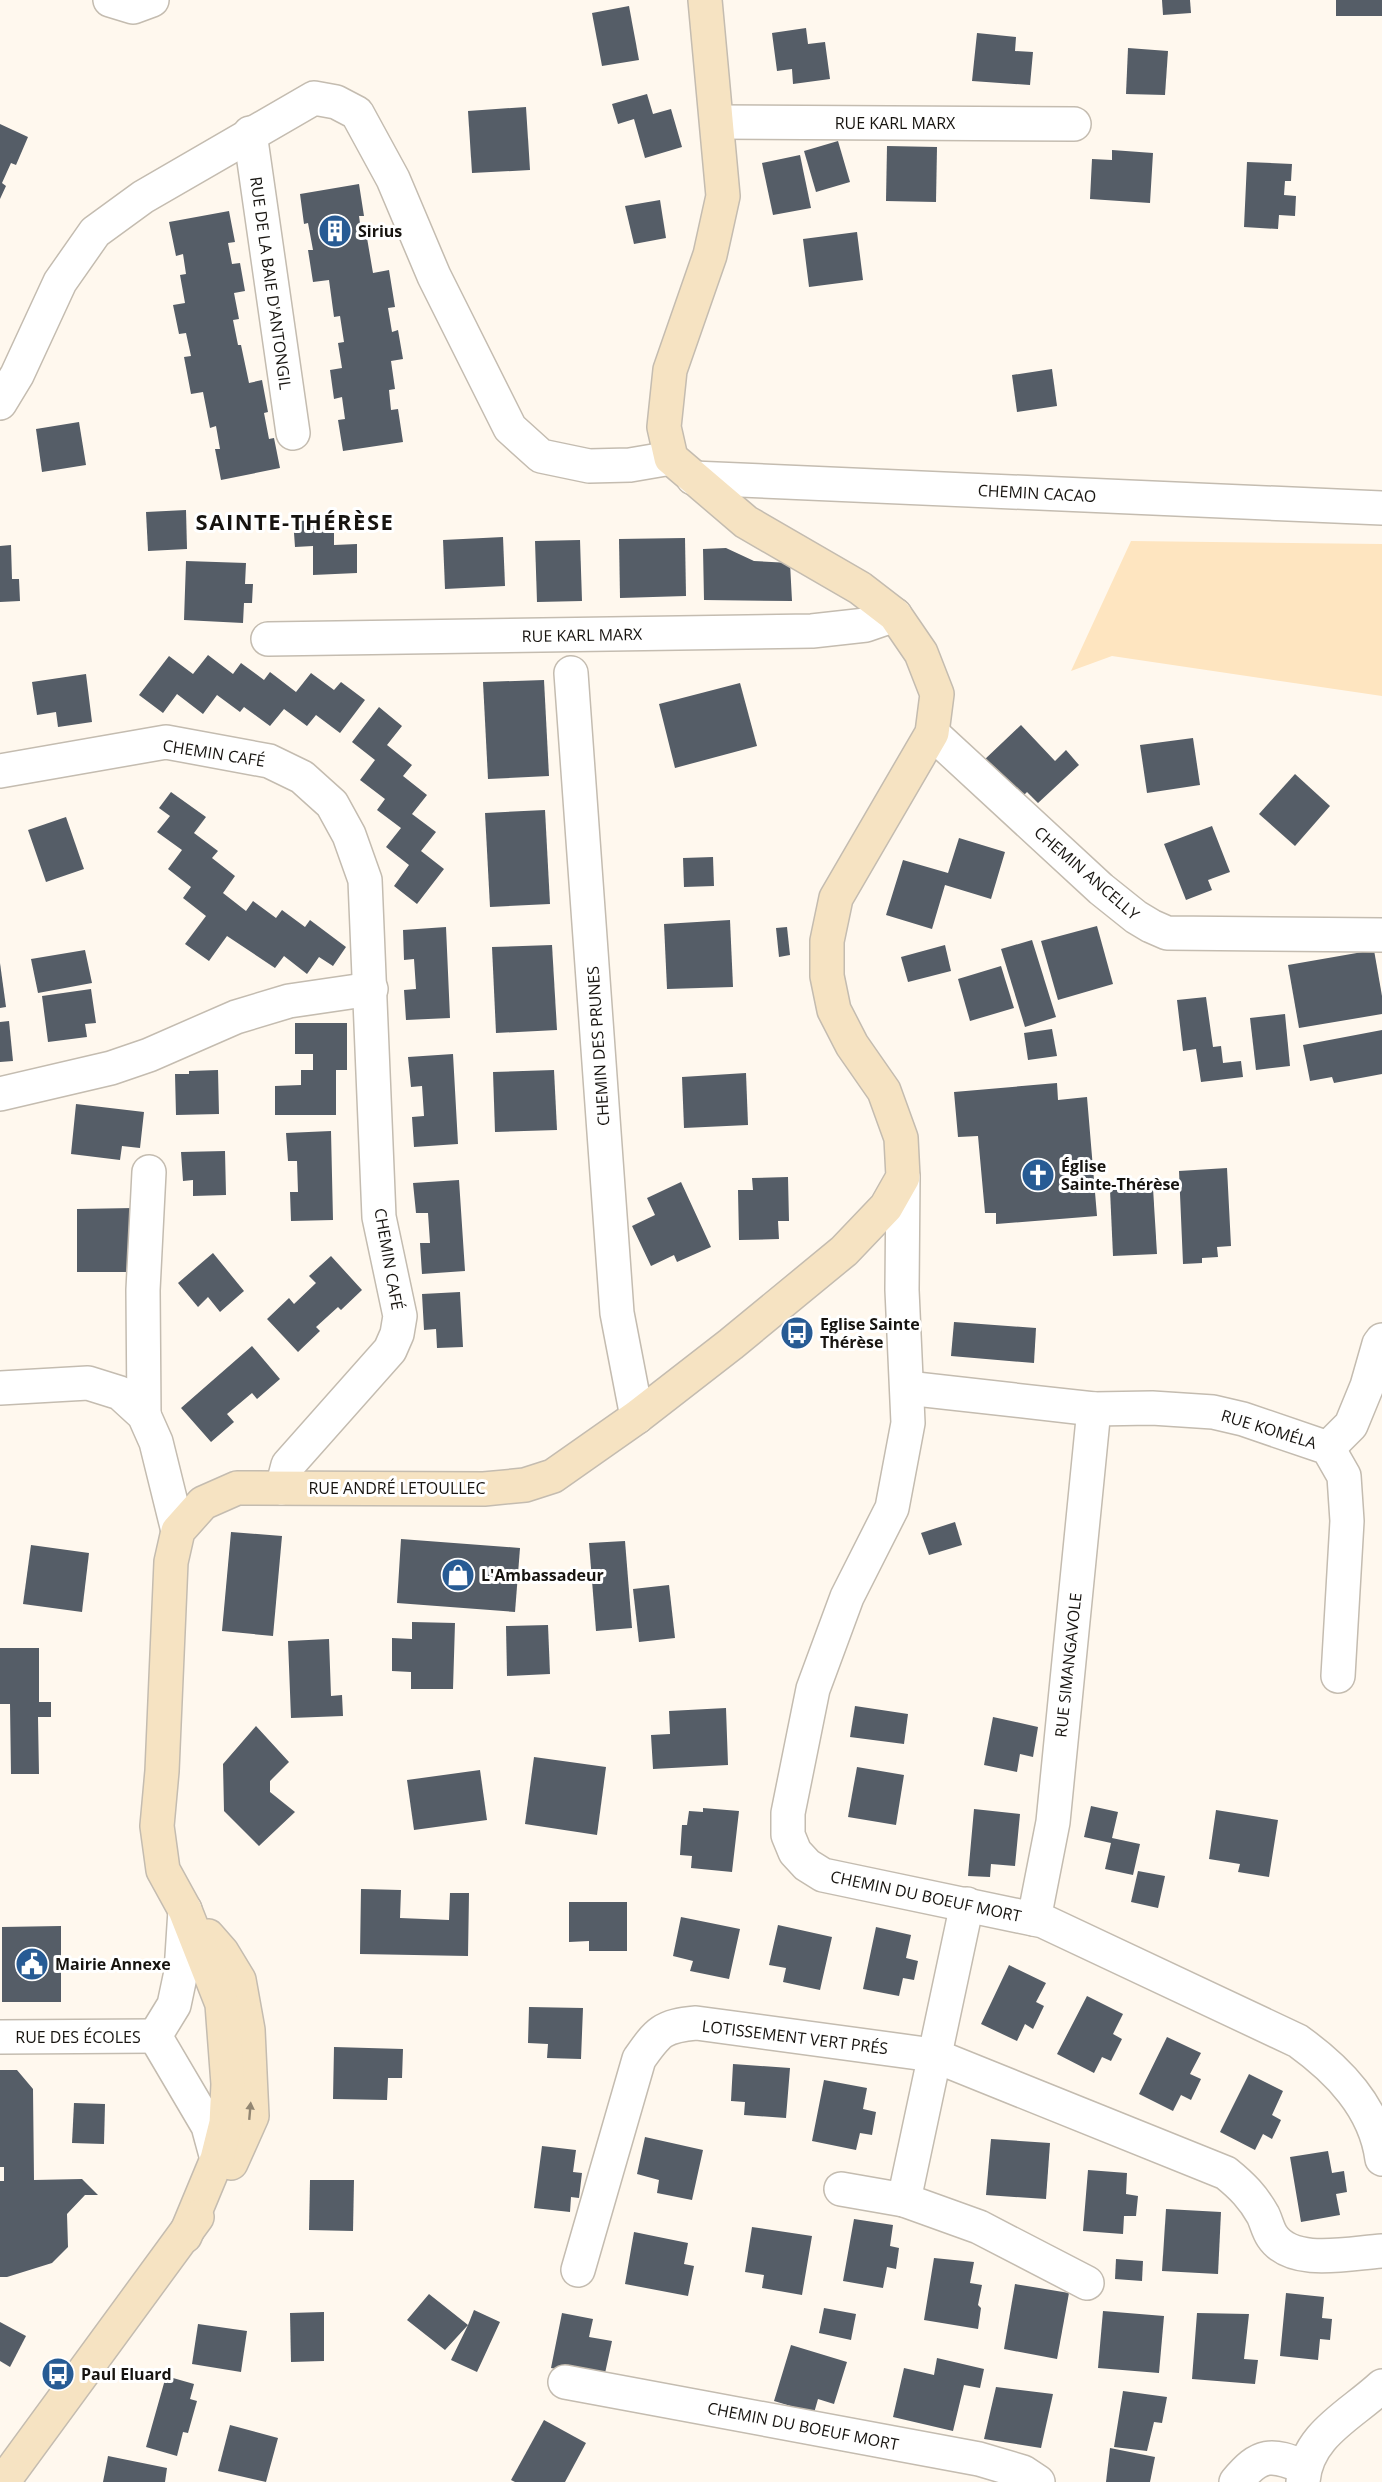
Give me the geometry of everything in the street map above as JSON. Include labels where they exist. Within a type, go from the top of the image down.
[{"type":"main road","points":[[705,0],[723,196],[710,255],[670,370],[664,427],[682,468],[746,522],[860,588],[895,615],[921,653],[937,694],[932,733],[836,898],[827,941],[827,976],[834,1010],[852,1045],[884,1091],[902,1138],[903,1177]]},
{"type":"main road","name":"RUE ANDRÉ LETOULLEC","points":[[3,2482],[185,2236],[230,2166],[252,2116],[239,2078],[222,2004],[185,1910],[163,1870],[157,1826],[162,1771],[171,1562],[178,1531],[203,1503],[237,1488],[484,1489],[525,1485],[553,1476],[637,1417],[731,1344],[844,1251],[886,1207],[903,1177]]},
{"type":"main road","name":"RUE ANDRÉ LETOULLEC","points":[[185,1910],[222,1952],[239,1980],[248,2030],[239,2078],[217,2159],[185,2236]]},
{"type":"street","points":[[110,0],[133,7],[152,0]]},
{"type":"street","points":[[0,403],[17,375],[60,282],[95,232],[143,196],[314,98],[336,102],[357,113],[393,179],[434,276],[510,428],[541,456],[589,466],[630,465],[682,468]]},
{"type":"street","name":"RUE KARL MARX","points":[[717,122],[1074,124]]},
{"type":"street","name":"RUE DE LA BAIE D'ANTONGIL","points":[[250,133],[293,434]]},
{"type":"street","name":"CHEMIN CACAO","points":[[682,468],[1382,508]]},
{"type":"street","name":"RUE KARL MARX","points":[[268,639],[812,631],[866,625],[895,615]]},
{"type":"street","name":"CHEMIN DES PRUNES","points":[[571,673],[617,1312],[637,1417]]},
{"type":"street","name":"CHEMIN ANCELLY","points":[[932,733],[1101,889],[1151,926],[1167,933],[1382,935]]},
{"type":"street","name":"CHEMIN CAFÉ","points":[[0,771],[166,742],[269,761],[302,777],[332,804],[350,835],[365,880],[379,1217],[400,1316],[397,1334],[390,1350],[288,1465],[282,1488]]},
{"type":"street","points":[[0,1094],[111,1068],[149,1055],[236,1017],[289,1001],[371,989]]},
{"type":"street","points":[[149,1172],[143,1290],[144,1415],[156,1442],[178,1531]]},
{"type":"street","name":"CHEMIN DU BOEUF MORT","points":[[903,1177],[902,1290],[908,1422],[892,1508],[847,1597],[813,1689],[788,1813],[788,1835],[795,1852],[807,1865],[823,1875],[1044,1921],[1298,2041],[1326,2061],[1352,2089],[1369,2118],[1382,2159]]},
{"type":"street","points":[[1328,1448],[1351,1425],[1368,1386],[1382,1340]]},
{"type":"street","points":[[0,1388],[88,1383],[120,1393],[144,1415]]},
{"type":"street","name":"RUE KOMÉLA","points":[[907,1388],[1094,1409],[1152,1408],[1213,1412],[1243,1419],[1328,1448],[1344,1476],[1347,1521],[1338,1676]]},
{"type":"street","name":"RUE SIMANGAVOLE","points":[[1034,1919],[1053,1822],[1094,1409]]},
{"type":"street","points":[[904,2200],[933,2055],[967,1904]]},
{"type":"street","points":[[185,1910],[181,1971],[174,2005],[155,2036],[208,2126],[217,2159]]},
{"type":"street","points":[[174,2005],[196,1998],[222,2004],[248,2030]]},
{"type":"street","name":"LOTISSEMENT VERT PRÉS","points":[[578,2270],[639,2059],[656,2035],[674,2025],[696,2023],[933,2055],[1226,2174],[1249,2192],[1264,2216],[1271,2236],[1283,2249],[1301,2256],[1382,2251]]},
{"type":"street","name":"RUE DES ÉCOLES","points":[[0,2037],[155,2036]]},
{"type":"street","points":[[183,2086],[239,2078]]},
{"type":"street","points":[[841,2189],[904,2200],[979,2227],[1087,2283]]},
{"type":"street","name":"CHEMIN DU BOEUF MORT","points":[[565,2382],[979,2459],[1023,2472],[1038,2482]]},
{"type":"street","points":[[1237,2478],[1261,2459],[1280,2457],[1303,2475],[1313,2447],[1327,2431],[1382,2386]]},
{"type":"shaded area","points":[[1131,541],[1382,544],[1382,696],[1112,656],[1071,671]]},
{"type":"building","points":[[1162,0],[1190,0],[1191,13],[1163,15]]},
{"type":"building","points":[[1336,0],[1382,0],[1382,16],[1336,16]]},
{"type":"building","points":[[629,6],[639,60],[602,66],[592,13]]},
{"type":"building","points":[[806,28],[808,44],[825,42],[830,79],[793,84],[792,69],[777,71],[772,33]]},
{"type":"building","points":[[977,33],[1016,37],[1015,51],[1033,52],[1030,85],[972,81]]},
{"type":"building","points":[[1128,48],[1168,51],[1165,95],[1126,94]]},
{"type":"building","points":[[647,94],[653,114],[671,109],[682,147],[645,158],[634,119],[618,124],[612,104]]},
{"type":"building","points":[[526,107],[530,170],[472,173],[468,111]]},
{"type":"building","points":[[0,124],[28,137],[16,165],[11,163],[2,183],[6,186],[0,199]]},
{"type":"building","points":[[838,141],[850,182],[816,192],[804,151]]},
{"type":"building","points":[[887,146],[937,147],[936,202],[886,201]]},
{"type":"building","points":[[1112,150],[1153,153],[1150,203],[1090,199],[1092,159],[1112,160]]},
{"type":"building","points":[[800,155],[811,208],[773,215],[762,163]]},
{"type":"building","points":[[1247,162],[1292,164],[1291,181],[1285,181],[1284,195],[1296,196],[1295,216],[1279,215],[1278,229],[1244,227]]},
{"type":"building","points":[[359,184],[364,216],[359,216],[362,238],[367,238],[373,273],[389,270],[395,307],[388,308],[392,332],[398,330],[403,359],[391,361],[395,389],[389,390],[391,410],[398,409],[403,442],[343,451],[338,420],[345,419],[342,397],[334,399],[330,370],[342,368],[338,343],[344,342],[340,316],[334,317],[329,280],[313,282],[308,250],[313,250],[308,223],[304,224],[300,194]]},
{"type":"building","points":[[660,200],[666,238],[634,244],[625,206]]},
{"type":"building","points":[[229,211],[235,242],[228,243],[232,264],[240,263],[245,291],[234,293],[239,319],[233,320],[249,383],[262,380],[268,412],[264,413],[269,439],[274,438],[280,468],[221,480],[215,449],[220,449],[216,426],[210,428],[203,392],[191,394],[184,357],[191,356],[186,333],[179,334],[173,305],[185,303],[180,275],[186,274],[183,254],[176,256],[169,222]]},
{"type":"building","points":[[857,232],[863,280],[809,287],[803,239]]},
{"type":"building","points":[[1052,369],[1057,406],[1017,412],[1012,375]]},
{"type":"building","points":[[79,422],[86,465],[42,472],[36,429]]},
{"type":"building","points":[[186,510],[187,549],[148,551],[146,512]]},
{"type":"building","points":[[334,517],[334,545],[357,544],[357,573],[313,575],[313,546],[295,547],[293,519]]},
{"type":"building","points":[[503,537],[505,586],[445,589],[443,540]]},
{"type":"building","points":[[685,538],[686,596],[620,598],[619,539]]},
{"type":"building","points":[[580,540],[582,601],[537,602],[535,541]]},
{"type":"building","points":[[11,545],[12,579],[19,579],[20,601],[0,602],[0,546]]},
{"type":"building","points":[[726,548],[754,561],[790,563],[792,601],[704,600],[703,549]]},
{"type":"building","points":[[186,561],[246,563],[245,584],[253,584],[252,603],[244,603],[243,623],[184,620]]},
{"type":"building","points":[[208,655],[233,674],[241,663],[264,680],[270,672],[296,692],[311,673],[334,690],[341,682],[365,700],[340,733],[316,715],[307,726],[284,709],[270,726],[244,707],[240,712],[217,695],[203,714],[177,694],[163,713],[139,695],[169,656],[193,674]]},
{"type":"building","points":[[86,674],[92,722],[58,727],[56,712],[37,715],[32,682]]},
{"type":"building","points":[[544,680],[549,776],[488,779],[483,682]]},
{"type":"building","points":[[740,683],[757,746],[675,768],[659,704]]},
{"type":"building","points":[[379,707],[402,726],[387,745],[412,765],[403,776],[427,795],[412,814],[436,832],[421,851],[444,869],[417,904],[394,886],[409,865],[386,847],[401,828],[377,810],[385,799],[360,780],[375,760],[352,742]]},
{"type":"building","points":[[1021,725],[1055,761],[1066,750],[1079,765],[1038,803],[1027,792],[1019,800],[983,761]]},
{"type":"building","points":[[1193,738],[1200,785],[1147,793],[1140,745]]},
{"type":"building","points":[[1295,774],[1330,806],[1295,846],[1259,814]]},
{"type":"building","points":[[171,792],[206,817],[194,833],[218,851],[212,858],[235,876],[223,893],[246,911],[253,901],[276,918],[282,910],[305,927],[310,920],[346,947],[333,966],[319,957],[307,974],[284,956],[275,968],[227,936],[209,961],[185,944],[206,916],[183,898],[191,887],[168,869],[182,850],[157,832],[170,816],[159,808]]},
{"type":"building","points":[[545,810],[550,904],[490,907],[485,813]]},
{"type":"building","points":[[66,817],[84,869],[46,882],[28,830]]},
{"type":"building","points":[[1212,826],[1230,872],[1208,880],[1212,890],[1186,900],[1164,844]]},
{"type":"building","points":[[959,838],[1005,852],[991,899],[945,885],[932,929],[886,915],[903,860],[948,873]]},
{"type":"building","points":[[713,857],[714,886],[684,887],[683,858]]},
{"type":"building","points":[[730,920],[733,987],[667,989],[664,924]]},
{"type":"building","points":[[1097,926],[1113,984],[1058,1000],[1041,941]]},
{"type":"building","points":[[446,927],[450,1018],[406,1020],[404,990],[416,989],[414,959],[404,960],[403,930]]},
{"type":"building","points":[[787,927],[790,955],[779,957],[776,928]]},
{"type":"building","points":[[1032,940],[1056,1017],[1025,1027],[1001,949]]},
{"type":"building","points":[[552,945],[557,1030],[496,1033],[492,947]]},
{"type":"building","points":[[945,945],[951,971],[908,982],[901,957]]},
{"type":"building","points":[[85,950],[92,983],[38,993],[31,959]]},
{"type":"building","points":[[1374,950],[1382,996],[1382,1014],[1299,1028],[1288,965]]},
{"type":"building","points":[[0,963],[6,1007],[0,1008]]},
{"type":"building","points":[[1001,966],[1014,1008],[970,1021],[958,979]]},
{"type":"building","points":[[91,989],[96,1023],[85,1024],[87,1037],[48,1042],[42,996]]},
{"type":"building","points":[[1206,997],[1213,1047],[1221,1046],[1223,1063],[1241,1061],[1243,1077],[1201,1082],[1196,1049],[1183,1051],[1177,1000]]},
{"type":"building","points":[[1285,1014],[1290,1066],[1256,1070],[1250,1018]]},
{"type":"building","points":[[9,1021],[13,1061],[0,1062],[0,1022]]},
{"type":"building","points":[[295,1023],[347,1023],[347,1070],[336,1070],[336,1115],[275,1115],[275,1086],[301,1085],[301,1070],[313,1070],[313,1054],[295,1054]]},
{"type":"building","points":[[1052,1029],[1057,1056],[1028,1060],[1024,1033]]},
{"type":"building","points":[[1382,1030],[1382,1074],[1334,1083],[1332,1077],[1310,1081],[1303,1045]]},
{"type":"building","points":[[453,1054],[458,1144],[414,1147],[412,1117],[424,1116],[422,1086],[411,1087],[408,1057]]},
{"type":"building","points":[[218,1070],[219,1114],[176,1115],[175,1074]]},
{"type":"building","points":[[554,1070],[557,1130],[495,1132],[493,1072]]},
{"type":"building","points":[[746,1073],[748,1125],[684,1128],[682,1077]]},
{"type":"building","name":"Église Sainte-Thérèse","points":[[1057,1083],[1058,1100],[1087,1097],[1097,1216],[996,1224],[996,1213],[985,1213],[978,1136],[958,1137],[954,1092]]},
{"type":"building","points":[[76,1104],[144,1112],[140,1148],[122,1146],[120,1160],[71,1154]]},
{"type":"building","points":[[331,1131],[333,1220],[291,1221],[290,1192],[298,1192],[297,1161],[288,1161],[286,1133]]},
{"type":"building","points":[[225,1151],[226,1195],[193,1196],[193,1180],[183,1181],[181,1152]]},
{"type":"building","points":[[1227,1168],[1231,1246],[1217,1247],[1218,1257],[1202,1258],[1202,1263],[1183,1264],[1179,1171]]},
{"type":"building","points":[[788,1177],[789,1221],[778,1221],[779,1239],[739,1240],[738,1190],[753,1190],[752,1178]]},
{"type":"building","points":[[459,1180],[465,1271],[422,1274],[420,1243],[430,1243],[428,1213],[416,1213],[413,1183]]},
{"type":"building","points":[[681,1182],[711,1247],[677,1262],[674,1255],[651,1266],[632,1226],[655,1215],[647,1198]]},
{"type":"building","points":[[1153,1188],[1157,1254],[1113,1256],[1110,1190]]},
{"type":"building","points":[[134,1208],[134,1272],[77,1272],[77,1209]]},
{"type":"building","points":[[213,1253],[244,1291],[220,1312],[208,1297],[198,1307],[178,1283]]},
{"type":"building","points":[[331,1256],[362,1290],[341,1310],[338,1307],[316,1327],[320,1331],[298,1352],[267,1319],[289,1298],[294,1304],[316,1283],[309,1276]]},
{"type":"building","points":[[460,1292],[463,1347],[437,1348],[436,1329],[424,1330],[422,1294]]},
{"type":"building","points":[[954,1322],[1036,1328],[1034,1363],[951,1356]]},
{"type":"building","points":[[252,1346],[280,1379],[257,1399],[252,1393],[227,1414],[234,1422],[211,1442],[181,1408]]},
{"type":"building","points":[[955,1522],[962,1545],[929,1555],[921,1533]]},
{"type":"building","points":[[231,1532],[282,1536],[273,1636],[222,1631]]},
{"type":"building","name":"L'Ambassadeur","points":[[401,1539],[520,1548],[515,1612],[397,1603]]},
{"type":"building","points":[[625,1541],[632,1628],[596,1631],[589,1543]]},
{"type":"building","points":[[31,1545],[89,1553],[82,1612],[23,1604]]},
{"type":"building","points":[[669,1585],[675,1638],[639,1642],[633,1589]]},
{"type":"building","points":[[412,1622],[455,1623],[453,1689],[411,1689],[411,1672],[392,1671],[392,1638],[412,1639]]},
{"type":"building","points":[[548,1625],[550,1674],[507,1676],[506,1626]]},
{"type":"building","points":[[329,1639],[331,1696],[342,1695],[343,1716],[291,1718],[288,1641]]},
{"type":"building","points":[[0,1648],[39,1648],[39,1702],[51,1702],[51,1717],[38,1717],[39,1774],[11,1774],[10,1704],[0,1704]]},
{"type":"building","points":[[855,1706],[908,1714],[904,1744],[850,1737]]},
{"type":"building","points":[[726,1708],[728,1765],[653,1769],[651,1735],[670,1734],[669,1711]]},
{"type":"building","points":[[993,1717],[1038,1727],[1033,1757],[1020,1754],[1017,1772],[984,1765]]},
{"type":"building","points":[[256,1726],[289,1762],[270,1781],[270,1792],[295,1812],[259,1846],[224,1811],[223,1764]]},
{"type":"building","points":[[534,1757],[606,1767],[597,1835],[525,1824]]},
{"type":"building","points":[[857,1767],[904,1775],[896,1825],[848,1817]]},
{"type":"building","points":[[480,1770],[487,1820],[414,1830],[407,1780]]},
{"type":"building","points":[[1091,1806],[1118,1812],[1112,1838],[1140,1844],[1133,1875],[1105,1869],[1111,1843],[1084,1837]]},
{"type":"building","points":[[703,1808],[739,1811],[732,1872],[691,1868],[692,1856],[680,1855],[682,1825],[687,1825],[689,1811],[703,1812]]},
{"type":"building","points":[[974,1809],[1020,1814],[1015,1866],[991,1864],[990,1877],[968,1876]]},
{"type":"building","points":[[1216,1810],[1278,1820],[1269,1877],[1238,1872],[1240,1864],[1209,1859]]},
{"type":"building","points":[[1138,1871],[1165,1876],[1158,1908],[1131,1902]]},
{"type":"building","points":[[361,1889],[401,1890],[400,1918],[449,1920],[450,1893],[469,1893],[468,1956],[360,1954]]},
{"type":"building","points":[[569,1902],[627,1902],[627,1951],[589,1951],[589,1941],[569,1942]]},
{"type":"building","points":[[681,1917],[740,1929],[729,1979],[690,1971],[693,1961],[673,1956]]},
{"type":"building","points":[[778,1925],[832,1937],[820,1990],[783,1982],[786,1968],[769,1965]]},
{"type":"building","name":"Mairie Annexe","points":[[61,1926],[61,2002],[2,2002],[2,1927]]},
{"type":"building","points":[[876,1927],[911,1935],[906,1958],[918,1961],[914,1980],[903,1978],[899,1996],[863,1989]]},
{"type":"building","points":[[1009,1965],[1046,1983],[1036,2002],[1044,2006],[1033,2029],[1025,2024],[1017,2041],[981,2024]]},
{"type":"building","points":[[1087,1996],[1123,2014],[1113,2034],[1122,2039],[1111,2061],[1102,2057],[1094,2073],[1057,2054]]},
{"type":"building","points":[[529,2007],[583,2008],[581,2059],[547,2058],[548,2044],[528,2043]]},
{"type":"building","points":[[1167,2037],[1201,2053],[1190,2074],[1201,2079],[1191,2100],[1181,2095],[1173,2111],[1139,2094]]},
{"type":"building","points":[[334,2047],[403,2049],[402,2078],[388,2078],[387,2100],[333,2099]]},
{"type":"building","points":[[733,2064],[790,2068],[786,2118],[744,2115],[745,2102],[731,2101]]},
{"type":"building","points":[[0,2070],[17,2070],[33,2089],[34,2180],[82,2179],[98,2195],[85,2195],[67,2214],[68,2247],[52,2263],[7,2277],[0,2277],[0,2181],[4,2181],[4,2167],[0,2167]]},
{"type":"building","points":[[1249,2074],[1283,2091],[1272,2115],[1281,2120],[1272,2139],[1263,2134],[1255,2150],[1220,2132]]},
{"type":"building","points":[[824,2080],[867,2088],[863,2109],[876,2112],[872,2135],[860,2133],[856,2150],[812,2141]]},
{"type":"building","points":[[74,2103],[105,2104],[104,2144],[72,2143]]},
{"type":"building","points":[[645,2137],[703,2150],[692,2200],[657,2193],[659,2180],[637,2174]]},
{"type":"building","points":[[991,2139],[1050,2143],[1046,2199],[986,2195]]},
{"type":"building","points":[[542,2146],[576,2150],[573,2172],[582,2173],[579,2198],[571,2197],[570,2212],[534,2208]]},
{"type":"building","points":[[1328,2151],[1332,2173],[1344,2171],[1347,2192],[1336,2194],[1340,2215],[1301,2222],[1290,2157]]},
{"type":"building","points":[[1088,2170],[1127,2173],[1126,2194],[1138,2196],[1136,2216],[1124,2216],[1123,2234],[1083,2231]]},
{"type":"building","points":[[310,2180],[354,2180],[353,2231],[309,2230]]},
{"type":"building","points":[[1166,2209],[1221,2212],[1218,2274],[1162,2271]]},
{"type":"building","points":[[854,2219],[893,2225],[890,2246],[899,2248],[896,2269],[887,2267],[883,2288],[843,2281]]},
{"type":"building","points":[[752,2227],[812,2236],[802,2295],[762,2288],[764,2275],[745,2272]]},
{"type":"building","points":[[634,2232],[688,2243],[684,2264],[694,2266],[688,2296],[625,2284]]},
{"type":"building","points":[[934,2258],[974,2262],[970,2283],[982,2285],[978,2305],[981,2308],[978,2329],[924,2320]]},
{"type":"building","points":[[1116,2259],[1143,2261],[1142,2281],[1115,2279]]},
{"type":"building","points":[[1015,2284],[1069,2293],[1057,2359],[1004,2349]]},
{"type":"building","points":[[1286,2293],[1324,2297],[1322,2318],[1332,2319],[1330,2340],[1320,2339],[1318,2360],[1280,2356]]},
{"type":"building","points":[[429,2294],[468,2325],[445,2350],[407,2320]]},
{"type":"building","points":[[824,2308],[856,2314],[851,2340],[819,2333]]},
{"type":"building","points":[[474,2310],[500,2322],[477,2372],[451,2360]]},
{"type":"building","points":[[1103,2311],[1164,2316],[1159,2373],[1098,2368]]},
{"type":"building","points":[[324,2312],[324,2361],[291,2362],[290,2313]]},
{"type":"building","points":[[562,2313],[593,2319],[589,2337],[612,2341],[604,2378],[551,2368]]},
{"type":"building","points":[[1197,2313],[1249,2314],[1244,2359],[1258,2360],[1255,2384],[1192,2379]]},
{"type":"building","points":[[0,2322],[26,2336],[10,2367],[0,2361]]},
{"type":"building","points":[[198,2324],[247,2331],[241,2372],[192,2364]]},
{"type":"building","points":[[791,2345],[847,2362],[834,2404],[818,2399],[814,2413],[774,2401]]},
{"type":"building","points":[[937,2358],[984,2369],[980,2388],[964,2385],[953,2431],[893,2417],[904,2368],[934,2375]]},
{"type":"building","points":[[166,2376],[194,2384],[190,2399],[197,2401],[188,2433],[183,2432],[177,2456],[146,2447]]},
{"type":"building","points":[[996,2387],[1053,2394],[1041,2448],[984,2439]]},
{"type":"building","points":[[1123,2391],[1167,2397],[1162,2423],[1154,2422],[1147,2451],[1114,2447]]},
{"type":"building","points":[[544,2420],[586,2443],[565,2482],[515,2482],[511,2480]]},
{"type":"building","points":[[230,2425],[278,2438],[266,2482],[218,2471]]},
{"type":"building","points":[[1110,2448],[1155,2457],[1150,2482],[1106,2482]]},
{"type":"building","points":[[108,2456],[167,2468],[165,2482],[103,2482]]},
{"type":"place","name":"Sirius","points":[[335,231]]},
{"type":"place","name":"Église Sainte-Thérèse","points":[[1038,1175]]},
{"type":"place","name":"Eglise Sainte Thérèse","points":[[797,1333]]},
{"type":"place","name":"L'Ambassadeur","points":[[458,1575]]},
{"type":"place","name":"Mairie Annexe","points":[[32,1964]]},
{"type":"place","name":"Paul Eluard","points":[[58,2374]]},
{"type":"district","name":"SAINTE-THÉRÈSE","points":[[295,521]]}]
